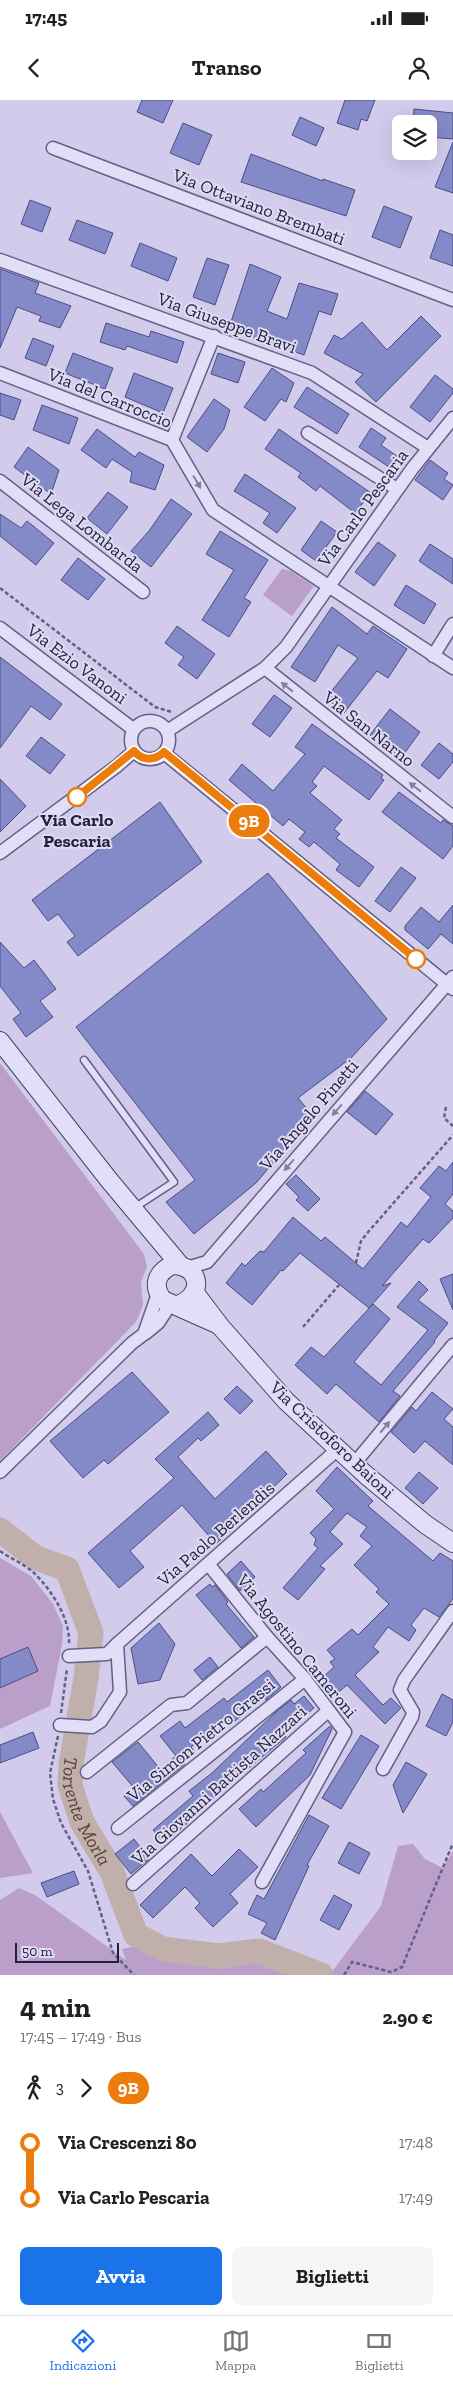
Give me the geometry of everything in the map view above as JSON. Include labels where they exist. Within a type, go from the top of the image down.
[{"type":"street","name":"Via Ottaviano Brembati","points":[[53,148],[453,300]]},
{"type":"street","name":"Via Giuseppe Bravi","points":[[0,260],[214,336],[312,374],[428,448]]},
{"type":"street","points":[[172,440],[214,336]]},
{"type":"street","name":"Via del Carroccio","points":[[0,373],[172,440],[213,510],[453,668]]},
{"type":"street","name":"Via Carlo Pescaria","points":[[167,731],[264,668],[286,647],[397,490],[453,418]]},
{"type":"street","points":[[308,433],[397,490]]},
{"type":"street","name":"Via Lega Lombarda","points":[[0,481],[142,592]]},
{"type":"street","points":[[433,656],[453,624]]},
{"type":"street","name":"Via Ezio Vanoni","points":[[0,628],[133,729]]},
{"type":"street","name":"Via San Narno","points":[[264,668],[453,817]]},
{"type":"street","points":[[150,720],[159,723],[167,731],[169,743],[164,752],[156,758],[146,759],[134,751],[130,743],[133,729],[140,723],[150,720]]},
{"type":"street","points":[[0,853],[134,751]]},
{"type":"street","points":[[164,752],[451,984]]},
{"type":"street","name":"Via Angelo Pinetti","points":[[183,1266],[207,1262],[353,1091],[451,984]]},
{"type":"street","name":"Via Cristoforo Baioni","points":[[0,1041],[129,1204],[183,1266],[194,1274],[197,1284],[195,1293],[220,1326],[286,1401],[354,1464],[425,1524],[453,1543]]},
{"type":"street","name":"Via Cristoforo Baioni","points":[[129,1204],[156,1251],[159,1274],[156,1284],[169,1301],[220,1326]]},
{"type":"street","points":[[159,1274],[172,1265],[183,1266]]},
{"type":"street","points":[[0,1472],[132,1343],[144,1334],[169,1301],[188,1302],[195,1293]]},
{"type":"street","points":[[354,1464],[453,1345]]},
{"type":"street","name":"Via Paolo Berlendis","points":[[73,1655],[107,1654],[338,1449]]},
{"type":"street","name":"Via Agostino Cameroni","points":[[209,1565],[305,1679],[346,1732],[262,1882]]},
{"type":"street","points":[[383,1769],[412,1717],[413,1712],[400,1690],[404,1680],[453,1611]]},
{"type":"street","points":[[87,1772],[171,1705],[188,1703],[267,1636]]},
{"type":"street","points":[[63,1725],[92,1728],[101,1721],[120,1692],[117,1644]]},
{"type":"street","name":"Via Simon Pietro Grassi","points":[[118,1828],[305,1679]]},
{"type":"street","name":"Via Giovanni Battista Nazzari","points":[[133,1884],[328,1711]]},
{"type":"lane","points":[[84,1060],[174,1182],[129,1204]]},
{"type":"path","points":[[0,588],[155,706],[174,712],[182,710],[188,717]]},
{"type":"path","points":[[446,1108],[444,1118],[453,1126]]},
{"type":"path","points":[[356,1263],[361,1241],[453,1135]]},
{"type":"path","points":[[303,1327],[339,1285]]},
{"type":"path","points":[[0,1551],[32,1572],[59,1607],[69,1633],[73,1655],[63,1725],[50,1773],[53,1799],[61,1823],[88,1871],[113,1953],[134,1975]]},
{"type":"path","points":[[344,1975],[352,1962],[391,1972],[402,1967],[453,1843]]},
{"type":"shaded area","points":[[282,569],[291,571],[314,586],[292,616],[263,595]]},
{"type":"shaded area","points":[[0,1063],[144,1254],[147,1267],[141,1282],[143,1305],[136,1322],[0,1461]]},
{"type":"shaded area","points":[[0,1558],[31,1576],[53,1604],[63,1626],[62,1645],[50,1706],[0,1729]]},
{"type":"shaded area","points":[[0,1812],[33,1873],[0,1878]]},
{"type":"shaded area","points":[[413,1844],[425,1859],[443,1868],[453,1851],[453,1975],[0,1975],[0,1900],[19,1888],[35,1895],[126,1960],[122,1949],[137,1946],[168,1956],[195,1958],[212,1962],[262,1958],[300,1974],[331,1973],[381,1906],[398,1846]]},
{"type":"building","points":[[142,100],[173,100],[163,123],[137,112]]},
{"type":"building","points":[[345,100],[375,100],[367,121],[361,119],[358,130],[337,123]]},
{"type":"building","points":[[414,109],[453,113],[453,139],[437,138],[437,115],[414,115]]},
{"type":"building","points":[[300,117],[324,128],[316,146],[292,135]]},
{"type":"building","points":[[183,123],[212,135],[199,165],[170,153]]},
{"type":"building","points":[[453,142],[453,193],[435,187]]},
{"type":"building","points":[[251,154],[323,181],[323,179],[355,190],[346,216],[241,182]]},
{"type":"building","points":[[30,200],[51,208],[42,232],[21,224]]},
{"type":"building","points":[[384,206],[412,217],[400,248],[372,237]]},
{"type":"building","points":[[77,220],[113,233],[105,254],[69,240]]},
{"type":"building","points":[[440,230],[453,235],[453,266],[430,258]]},
{"type":"building","points":[[140,243],[177,258],[168,281],[131,266]]},
{"type":"building","points":[[207,258],[229,265],[215,305],[193,297]]},
{"type":"building","points":[[250,264],[281,277],[267,311],[287,319],[299,283],[338,294],[331,315],[319,311],[304,355],[229,328]]},
{"type":"building","points":[[0,269],[39,283],[35,293],[71,306],[60,328],[39,321],[41,316],[17,307],[0,348]]},
{"type":"building","points":[[421,316],[441,336],[376,402],[355,382],[363,374],[324,353],[334,335],[342,339],[362,322],[387,350]]},
{"type":"building","points":[[106,323],[149,337],[151,331],[184,342],[177,363],[127,346],[125,350],[100,342]]},
{"type":"building","points":[[33,338],[54,346],[46,366],[25,358]]},
{"type":"building","points":[[73,353],[113,368],[105,389],[65,373]]},
{"type":"building","points":[[218,353],[245,362],[238,383],[211,374]]},
{"type":"building","points":[[272,368],[294,383],[286,402],[281,399],[265,421],[244,407]]},
{"type":"building","points":[[134,373],[173,388],[163,413],[125,397]]},
{"type":"building","points":[[435,375],[453,389],[453,393],[430,422],[410,407]]},
{"type":"building","points":[[307,387],[349,414],[337,434],[294,407]]},
{"type":"building","points":[[0,393],[21,400],[14,420],[0,415]]},
{"type":"building","points":[[214,399],[230,410],[224,429],[207,452],[187,437]]},
{"type":"building","points":[[42,405],[78,418],[69,444],[33,430]]},
{"type":"building","points":[[371,428],[386,438],[381,445],[397,456],[389,467],[359,447]]},
{"type":"building","points":[[97,429],[135,457],[139,452],[164,465],[155,490],[130,482],[132,472],[112,459],[106,468],[81,450]]},
{"type":"building","points":[[279,429],[371,493],[355,513],[320,486],[316,491],[298,477],[301,473],[265,449]]},
{"type":"building","points":[[28,447],[59,470],[51,494],[14,467]]},
{"type":"building","points":[[430,460],[448,473],[444,479],[453,485],[443,500],[415,480]]},
{"type":"building","points":[[245,474],[296,508],[277,533],[263,523],[270,513],[234,491]]},
{"type":"building","points":[[108,492],[128,507],[107,534],[87,518]]},
{"type":"building","points":[[171,499],[192,514],[151,567],[131,551],[149,531]]},
{"type":"building","points":[[0,514],[21,528],[27,521],[54,543],[36,565],[0,536]]},
{"type":"building","points":[[321,521],[337,532],[316,561],[301,550]]},
{"type":"building","points":[[220,531],[268,560],[244,598],[251,602],[229,637],[202,620],[234,570],[206,554]]},
{"type":"building","points":[[378,542],[396,555],[374,586],[355,572]]},
{"type":"building","points":[[430,544],[453,559],[453,584],[419,561]]},
{"type":"building","points":[[78,558],[105,579],[88,600],[61,580]]},
{"type":"building","points":[[406,585],[436,604],[424,624],[394,605]]},
{"type":"building","points":[[332,607],[367,634],[373,626],[407,649],[388,678],[377,671],[344,713],[326,698],[358,658],[338,645],[315,682],[291,667]]},
{"type":"building","points":[[177,626],[215,654],[197,679],[178,665],[184,657],[165,643]]},
{"type":"building","points":[[0,657],[62,704],[50,720],[31,706],[0,748]]},
{"type":"building","points":[[274,695],[292,708],[270,737],[252,724]]},
{"type":"building","points":[[390,709],[420,732],[401,758],[370,735]]},
{"type":"building","points":[[312,724],[383,775],[381,778],[384,780],[369,800],[324,766],[312,782],[317,786],[310,793],[342,820],[334,829],[340,834],[336,838],[374,867],[359,887],[336,870],[340,864],[314,842],[309,847],[299,839],[305,832],[289,819],[283,826],[229,780],[242,764],[273,791],[305,754],[295,747]]},
{"type":"building","points":[[41,737],[65,755],[50,774],[26,756]]},
{"type":"building","points":[[439,743],[453,754],[453,762],[439,779],[421,765]]},
{"type":"building","points":[[0,779],[26,806],[0,832]]},
{"type":"building","points":[[399,792],[441,823],[443,820],[453,826],[453,846],[443,859],[382,812]]},
{"type":"building","points":[[160,802],[202,862],[78,956],[67,942],[75,936],[58,914],[48,921],[32,900]]},
{"type":"building","points":[[401,867],[416,878],[390,912],[375,901]]},
{"type":"building","points":[[268,873],[387,1019],[351,1058],[298,1098],[313,1116],[256,1183],[194,1234],[166,1202],[195,1180],[76,1027]]},
{"type":"building","points":[[453,905],[453,944],[441,934],[428,949],[405,930],[405,926],[421,907],[439,922]]},
{"type":"building","points":[[0,942],[24,968],[34,960],[56,989],[40,1001],[53,1017],[26,1037],[13,1019],[21,1013],[0,986]]},
{"type":"building","points":[[365,1091],[393,1114],[376,1135],[347,1112]]},
{"type":"building","points":[[453,1162],[453,1194],[445,1204],[453,1211],[453,1218],[429,1243],[423,1239],[382,1286],[391,1283],[369,1308],[300,1253],[283,1271],[281,1270],[252,1305],[226,1283],[242,1263],[245,1266],[260,1251],[264,1252],[293,1217],[321,1241],[325,1237],[363,1269],[401,1222],[407,1227],[431,1197],[420,1188],[439,1166],[446,1171]]},
{"type":"building","points":[[296,1175],[320,1199],[308,1211],[296,1200],[299,1197],[286,1184]]},
{"type":"building","points":[[453,1274],[453,1310],[440,1279]]},
{"type":"building","points":[[419,1281],[428,1290],[418,1300],[448,1323],[435,1342],[393,1391],[400,1396],[379,1422],[336,1384],[327,1394],[295,1365],[311,1347],[324,1357],[373,1304],[390,1319],[354,1362],[381,1385],[428,1330],[397,1307]]},
{"type":"building","points":[[132,1372],[169,1412],[108,1464],[104,1460],[83,1478],[50,1441]]},
{"type":"building","points":[[237,1386],[253,1401],[240,1414],[224,1399]]},
{"type":"building","points":[[432,1392],[453,1409],[444,1419],[453,1427],[453,1465],[425,1441],[414,1453],[391,1432],[412,1407],[416,1411]]},
{"type":"building","points":[[208,1412],[219,1425],[201,1441],[198,1438],[178,1457],[215,1499],[266,1451],[287,1474],[216,1544],[182,1505],[130,1551],[144,1567],[119,1588],[88,1553],[174,1478],[155,1459]]},
{"type":"building","points":[[337,1467],[373,1501],[368,1506],[433,1561],[440,1553],[453,1561],[453,1599],[439,1617],[424,1608],[411,1625],[416,1630],[409,1641],[388,1627],[373,1647],[379,1652],[355,1675],[383,1705],[391,1698],[401,1708],[385,1724],[347,1685],[334,1696],[321,1679],[334,1667],[330,1662],[335,1659],[327,1650],[352,1629],[358,1635],[389,1604],[376,1592],[379,1589],[354,1565],[372,1546],[360,1536],[367,1527],[347,1513],[330,1532],[343,1544],[320,1566],[325,1569],[298,1600],[283,1588],[318,1548],[314,1545],[316,1539],[310,1533],[334,1509],[316,1491]]},
{"type":"building","points":[[419,1472],[438,1488],[423,1504],[405,1488]]},
{"type":"building","points":[[241,1561],[255,1577],[240,1591],[227,1574]]},
{"type":"building","points":[[210,1584],[212,1587],[215,1585],[228,1602],[226,1604],[254,1637],[241,1648],[196,1595]]},
{"type":"building","points":[[159,1623],[175,1644],[160,1680],[138,1684],[131,1648]]},
{"type":"building","points":[[28,1647],[38,1671],[0,1688],[0,1659]]},
{"type":"building","points":[[210,1657],[218,1667],[202,1680],[194,1670]]},
{"type":"building","points":[[268,1670],[281,1687],[266,1700],[261,1693],[242,1708],[246,1712],[231,1724],[227,1719],[191,1747],[194,1751],[182,1760],[185,1764],[133,1806],[124,1796],[134,1788],[112,1762],[138,1742],[160,1769],[176,1756],[160,1736],[180,1721],[185,1728],[224,1698],[227,1702]]},
{"type":"building","points":[[442,1694],[453,1700],[453,1722],[446,1736],[426,1726]]},
{"type":"building","points":[[304,1696],[314,1708],[283,1734],[286,1737],[190,1817],[192,1819],[164,1843],[153,1830],[193,1796],[189,1791],[212,1773],[276,1712],[291,1700],[294,1704]]},
{"type":"building","points":[[330,1726],[332,1729],[310,1775],[256,1827],[239,1809],[261,1789],[263,1792],[306,1753],[303,1750]]},
{"type":"building","points":[[33,1732],[39,1748],[0,1763],[0,1745]]},
{"type":"building","points":[[361,1735],[379,1746],[341,1809],[322,1798]]},
{"type":"building","points":[[406,1762],[427,1774],[403,1813],[393,1785]]},
{"type":"building","points":[[309,1815],[329,1826],[307,1865],[309,1866],[275,1940],[261,1933],[267,1923],[248,1914],[257,1895],[264,1899]]},
{"type":"building","points":[[134,1839],[149,1859],[131,1874],[115,1854]]},
{"type":"building","points":[[349,1842],[370,1853],[359,1874],[338,1863]]},
{"type":"building","points":[[239,1849],[258,1867],[230,1894],[238,1903],[213,1927],[195,1908],[200,1903],[185,1887],[153,1918],[140,1905],[191,1854],[212,1876]]},
{"type":"building","points":[[74,1871],[79,1884],[47,1897],[41,1883]]},
{"type":"building","points":[[334,1895],[352,1905],[339,1930],[320,1920]]},
{"type":"waterway","name":"Torrente Morla","points":[[0,1530],[36,1558],[67,1569],[91,1633],[86,1678],[71,1764],[70,1785],[82,1822],[112,1872],[136,1935],[163,1949],[218,1956],[259,1951],[321,1975]]},
{"type":"bus line","name":"9B","points":[[77,797],[134,751],[137,755],[146,759],[156,758],[164,752],[416,959]]},
{"type":"place","name":"Via Carlo Pescaria","points":[[77,797]]}]
